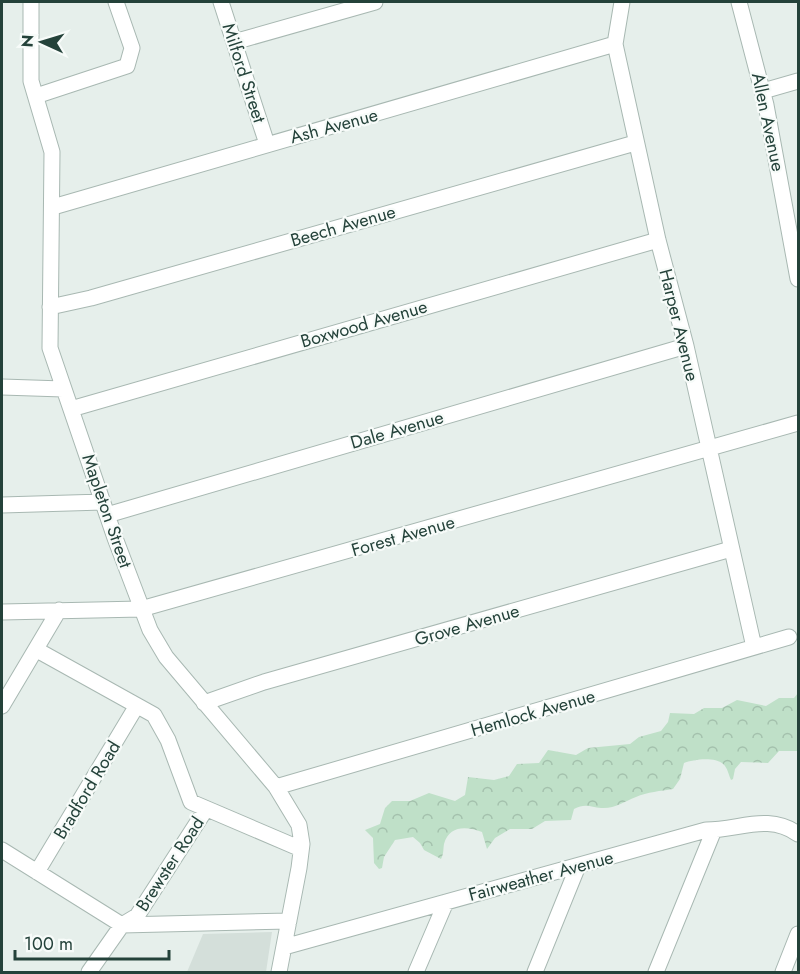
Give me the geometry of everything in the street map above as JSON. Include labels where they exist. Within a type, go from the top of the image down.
[{"type":"street","name":"Mapleton Street","points":[[31,2],[30,66],[36,96],[51,143],[53,207],[51,348],[63,389],[141,609],[166,657],[276,787],[299,825],[301,849],[290,921],[279,972]]},
{"type":"street","points":[[36,96],[127,66],[132,48],[116,2]]},
{"type":"street","name":"Milford Street","points":[[221,2],[267,144]]},
{"type":"street","points":[[234,42],[375,2]]},
{"type":"street","name":"Harper Avenue","points":[[622,2],[615,44],[635,143],[686,346],[754,647]]},
{"type":"street","name":"Allen Avenue","points":[[739,2],[791,200],[798,279]]},
{"type":"street","name":"Ash Avenue","points":[[53,207],[615,44]]},
{"type":"street","points":[[763,91],[798,81]]},
{"type":"street","name":"Beech Avenue","points":[[50,307],[91,298],[635,143]]},
{"type":"street","name":"Boxwood Avenue","points":[[70,409],[658,240]]},
{"type":"street","name":"Dale Avenue","points":[[2,505],[105,508],[686,346]]},
{"type":"street","points":[[2,387],[63,389]]},
{"type":"street","name":"Forest Avenue","points":[[2,612],[141,609],[798,423]]},
{"type":"street","name":"Grove Avenue","points":[[204,703],[264,682],[731,549]]},
{"type":"street","points":[[2,706],[59,610]]},
{"type":"street","name":"Hemlock Avenue","points":[[276,787],[789,637]]},
{"type":"street","points":[[37,650],[154,716],[161,724],[191,802],[301,849]]},
{"type":"street","name":"Bradford Road","points":[[37,872],[136,707]]},
{"type":"street","name":"Brewster Road","points":[[89,972],[122,925],[137,916],[206,809]]},
{"type":"street","name":"Fairweather Avenue","points":[[284,947],[714,830],[758,822],[788,827],[798,834]]},
{"type":"street","points":[[656,972],[714,830]]},
{"type":"street","points":[[2,850],[122,925],[290,921]]},
{"type":"street","points":[[535,972],[578,866]]},
{"type":"street","points":[[416,972],[446,902]]},
{"type":"street","points":[[783,972],[798,934]]},
{"type":"shaded area","points":[[272,932],[266,972],[187,972],[203,934]]},
{"type":"green space","points":[[798,693],[798,751],[779,751],[768,763],[741,762],[735,769],[731,780],[722,763],[706,759],[688,762],[684,763],[680,779],[673,789],[645,794],[611,807],[578,807],[574,809],[571,820],[545,821],[532,829],[510,829],[495,838],[487,849],[482,832],[465,828],[454,830],[446,838],[441,859],[424,850],[413,837],[395,840],[384,857],[382,868],[379,869],[374,863],[373,838],[365,830],[380,824],[385,808],[392,801],[410,801],[429,793],[455,801],[465,795],[468,777],[494,780],[509,776],[517,764],[539,763],[548,750],[576,755],[588,748],[630,744],[639,737],[661,731],[668,722],[670,713],[694,714],[704,708],[722,708],[737,700],[766,706],[779,698],[794,698]]}]
